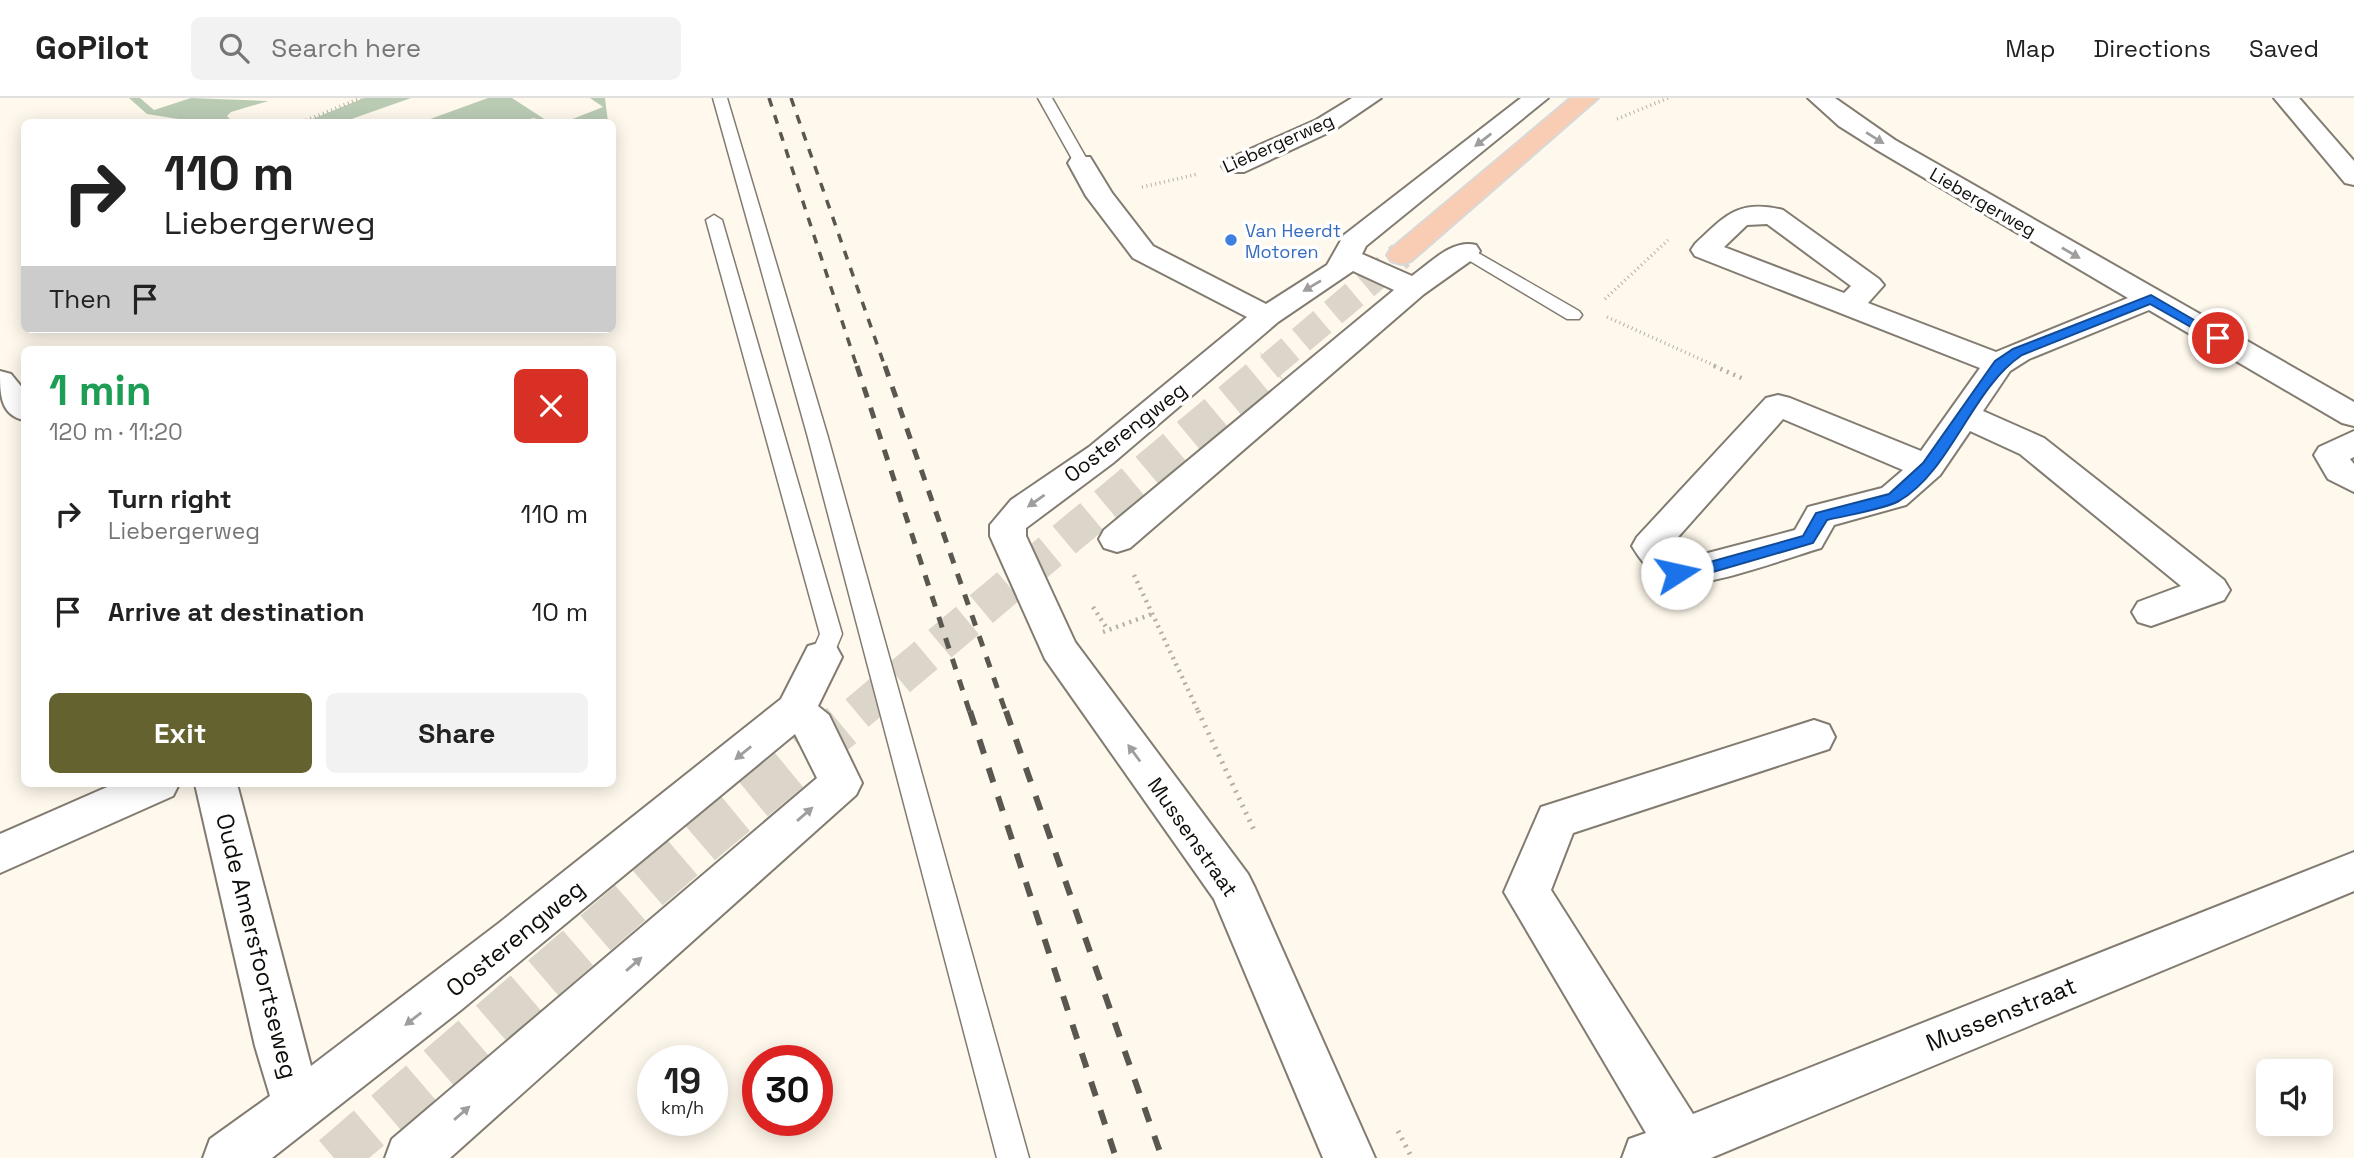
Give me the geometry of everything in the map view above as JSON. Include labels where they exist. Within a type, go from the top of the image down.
[{"type":"main road","points":[[1401,255],[1588,100]]},
{"type":"street","name":"Liebergerweg","points":[[1235,166],[1325,125],[1369,98]]},
{"type":"street","name":"Oosterengweg","points":[[1059,649],[1034,600],[1008,536],[1007,525],[1024,509],[1101,455],[1267,316],[1339,270],[1348,258],[1354,241],[1536,98]]},
{"type":"street","name":"Liebergerweg","points":[[1820,98],[1848,121],[1886,145],[2354,416]]},
{"type":"street","points":[[2286,98],[2354,177]]},
{"type":"street","points":[[1082,163],[1100,196],[1143,252],[1267,316]]},
{"type":"street","points":[[1848,306],[1869,285],[1773,216],[1740,217],[1705,250],[1848,306],[1999,364]]},
{"type":"street","points":[[1117,539],[1414,288],[1466,251]]},
{"type":"street","points":[[1348,258],[1414,288]]},
{"type":"street","points":[[1928,467],[1778,405],[1650,546],[1677,573],[1699,571],[1808,539],[1821,516],[1894,497],[1928,467],[1999,364],[2018,352],[2151,299]]},
{"type":"street","points":[[0,381],[21,406]]},
{"type":"street","points":[[1962,414],[2032,446],[2211,590],[2151,612]]},
{"type":"street","points":[[2354,442],[2331,455],[2340,471],[2354,480]]},
{"type":"street","name":"Mussenstraat","points":[[1059,649],[1232,888],[1349,1158]]},
{"type":"street","name":"Oosterengweg","points":[[229,1158],[299,1107],[516,938],[796,710],[822,657]]},
{"type":"street","points":[[411,1158],[841,783],[814,727],[796,710]]},
{"type":"street","points":[[1665,1151],[1527,892],[1556,820],[1814,737]]},
{"type":"street","points":[[0,854],[151,787]]},
{"type":"street","name":"Oude Amersfoortseweg","points":[[217,787],[280,1046],[299,1107]]},
{"type":"street","name":"Mussenstraat","points":[[1665,1151],[2354,871]]},
{"type":"lane","points":[[720,98],[817,434],[1013,1158]]},
{"type":"lane","points":[[1045,98],[1082,163]]},
{"type":"lane","points":[[714,220],[831,634],[822,657]]},
{"type":"lane","points":[[1466,251],[1573,314]]},
{"type":"path","points":[[309,119],[361,98]]},
{"type":"path","name":"Liebergerweg","points":[[1100,196],[1235,166]]},
{"type":"path","points":[[1602,301],[1672,236],[1705,250]]},
{"type":"path","points":[[1605,316],[1771,391],[1778,405]]},
{"type":"path","points":[[1102,621],[1108,630],[1152,614]]},
{"type":"green space","points":[[129,98],[140,98],[154,110],[191,98],[268,101],[231,112],[227,116],[230,119],[178,119],[147,114]]},
{"type":"green space","points":[[364,98],[411,98],[352,119],[312,119]]},
{"type":"green space","points":[[488,98],[512,98],[544,119],[533,118],[430,119]]},
{"type":"green space","points":[[590,98],[605,98],[608,119],[573,119],[603,107]]},
{"type":"tunnel","points":[[1269,367],[1401,255]]},
{"type":"tunnel","points":[[857,713],[1272,366]]},
{"type":"tunnel","points":[[334,1158],[709,835],[859,711]]},
{"type":"railway","points":[[769,98],[857,367]]},
{"type":"railway","points":[[791,98],[885,367]]},
{"type":"railway","points":[[857,366],[970,713]]},
{"type":"railway","points":[[885,366],[1006,713]]},
{"type":"railway","points":[[970,711],[1116,1158]]},
{"type":"railway","points":[[1006,711],[1162,1158]]},
{"type":"place","name":"Van Heerdt Motoren","points":[[1231,240]]},
{"type":"route","points":[[1677,573],[1699,571],[1808,539],[1821,516],[1894,497],[1928,467],[1999,364],[2018,352],[2151,299],[2218,338]]}]
